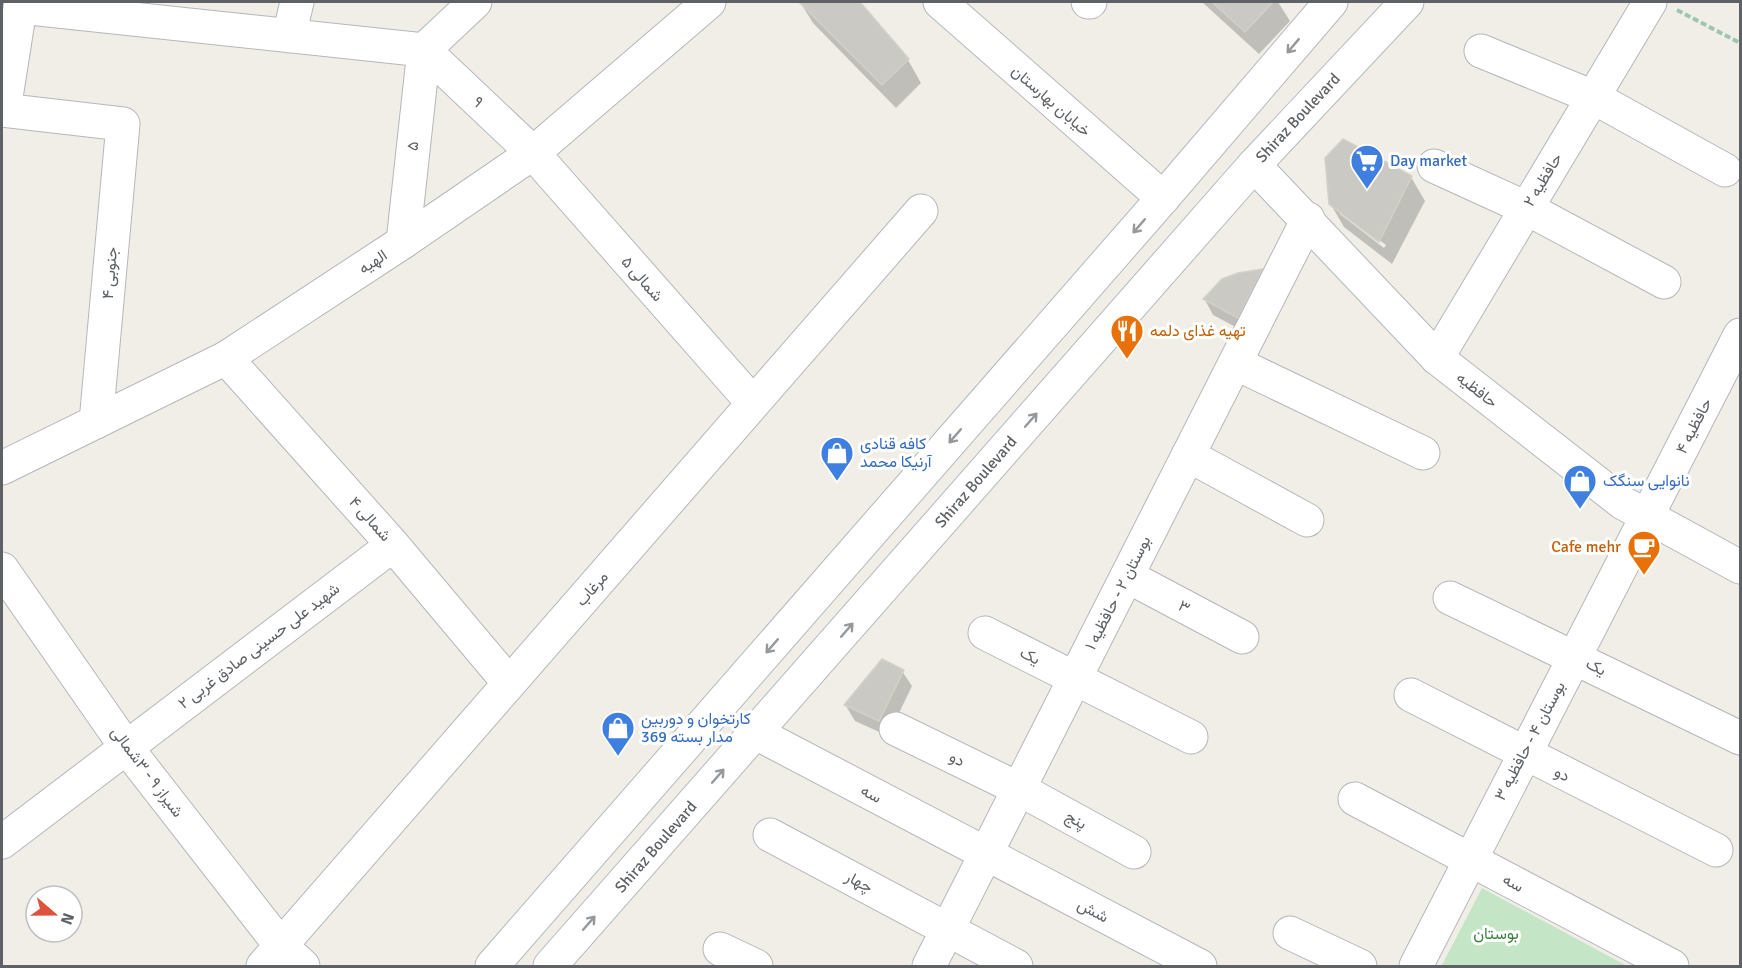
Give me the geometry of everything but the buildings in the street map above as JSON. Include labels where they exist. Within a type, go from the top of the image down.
[{"type":"street","points":[[289,36],[297,2]]},
{"type":"street","points":[[3,110],[21,4],[424,51],[475,2]]},
{"type":"street","name":"الهیه","points":[[2,468],[226,358],[403,242],[533,153],[709,2]]},
{"type":"street","name":"خیابان بهارستان","points":[[940,2],[1163,198]]},
{"type":"street","points":[[492,966],[1163,198],[1331,2]]},
{"type":"street","name":"Shiraz Boulevard","points":[[550,966],[1254,165],[1407,2]]},
{"type":"street","name":"حافظیه ۲","points":[[1437,358],[1593,98],[1660,4]]},
{"type":"street","name":"۹","points":[[424,51],[533,153]]},
{"type":"street","name":"۵","points":[[403,242],[424,51]]},
{"type":"street","points":[[1481,51],[1593,98],[1725,170]]},
{"type":"street","name":"۴ جنوبی","points":[[3,110],[123,124],[96,422]]},
{"type":"street","name":"۵ شمالی","points":[[533,153],[753,404]]},
{"type":"street","name":"حافظیه","points":[[1254,165],[1308,219],[1437,358],[1623,503],[1740,567]]},
{"type":"street","points":[[1434,166],[1526,208],[1664,282]]},
{"type":"street","name":"مرغاب","points":[[283,960],[509,684],[921,211]]},
{"type":"street","name":"بوستان ۲ - حافظیه ۱","points":[[929,966],[1308,219]]},
{"type":"street","name":"حافظیه ۴","points":[[1647,517],[1740,335]]},
{"type":"street","name":"۴ شمالی","points":[[226,358],[393,545],[509,684]]},
{"type":"street","points":[[1235,363],[1423,453]]},
{"type":"street","points":[[1188,455],[1307,520]]},
{"type":"street","name":"بوستان ۴ - حافظیه ۳","points":[[1416,966],[1522,754],[1647,517]]},
{"type":"street","name":"شهید علی حسینی صادق غربی ۲","points":[[2,842],[393,545]]},
{"type":"street","name":"شیراز ۹ - ۳شمالی","points":[[2,569],[126,747],[283,960]]},
{"type":"street","name":"۳","points":[[1127,576],[1242,637]]},
{"type":"street","name":"یک","points":[[1450,598],[1575,656],[1740,738]]},
{"type":"street","name":"یک","points":[[985,633],[1075,678]]},
{"type":"street","points":[[1075,678],[1191,738]]},
{"type":"street","name":"دو","points":[[1411,695],[1522,754],[1716,850]]},
{"type":"street","name":"دو","points":[[896,729],[1019,789]]},
{"type":"street","name":"سه","points":[[756,733],[986,855]]},
{"type":"street","name":"پنج","points":[[1019,789],[1134,852]]},
{"type":"street","name":"سه","points":[[1355,799],[1672,966]]},
{"type":"street","name":"چهار","points":[[770,835],[1016,966]]},
{"type":"street","name":"شش","points":[[986,855],[1200,966]]},
{"type":"street","points":[[1290,933],[1360,966]]},
{"type":"street","points":[[720,949],[756,966]]},
{"type":"path","points":[[1660,4],[1740,43]]},
{"type":"green space","name":"بوستان","points":[[1482,888],[1627,966],[1442,965]]},
{"type":"place","name":"Day market","points":[[1367,190]]},
{"type":"place","name":"تهیه غذای دلمه","points":[[1127,360]]},
{"type":"place","name":"کافه قنادی آرنیکا محمد","points":[[837,482]]},
{"type":"place","name":"نانوایی سنگک","points":[[1580,510]]},
{"type":"place","name":"Cafe mehr","points":[[1644,576]]},
{"type":"place","name":"کارتخوان و دوربین مدار بسته 369","points":[[618,757]]}]
